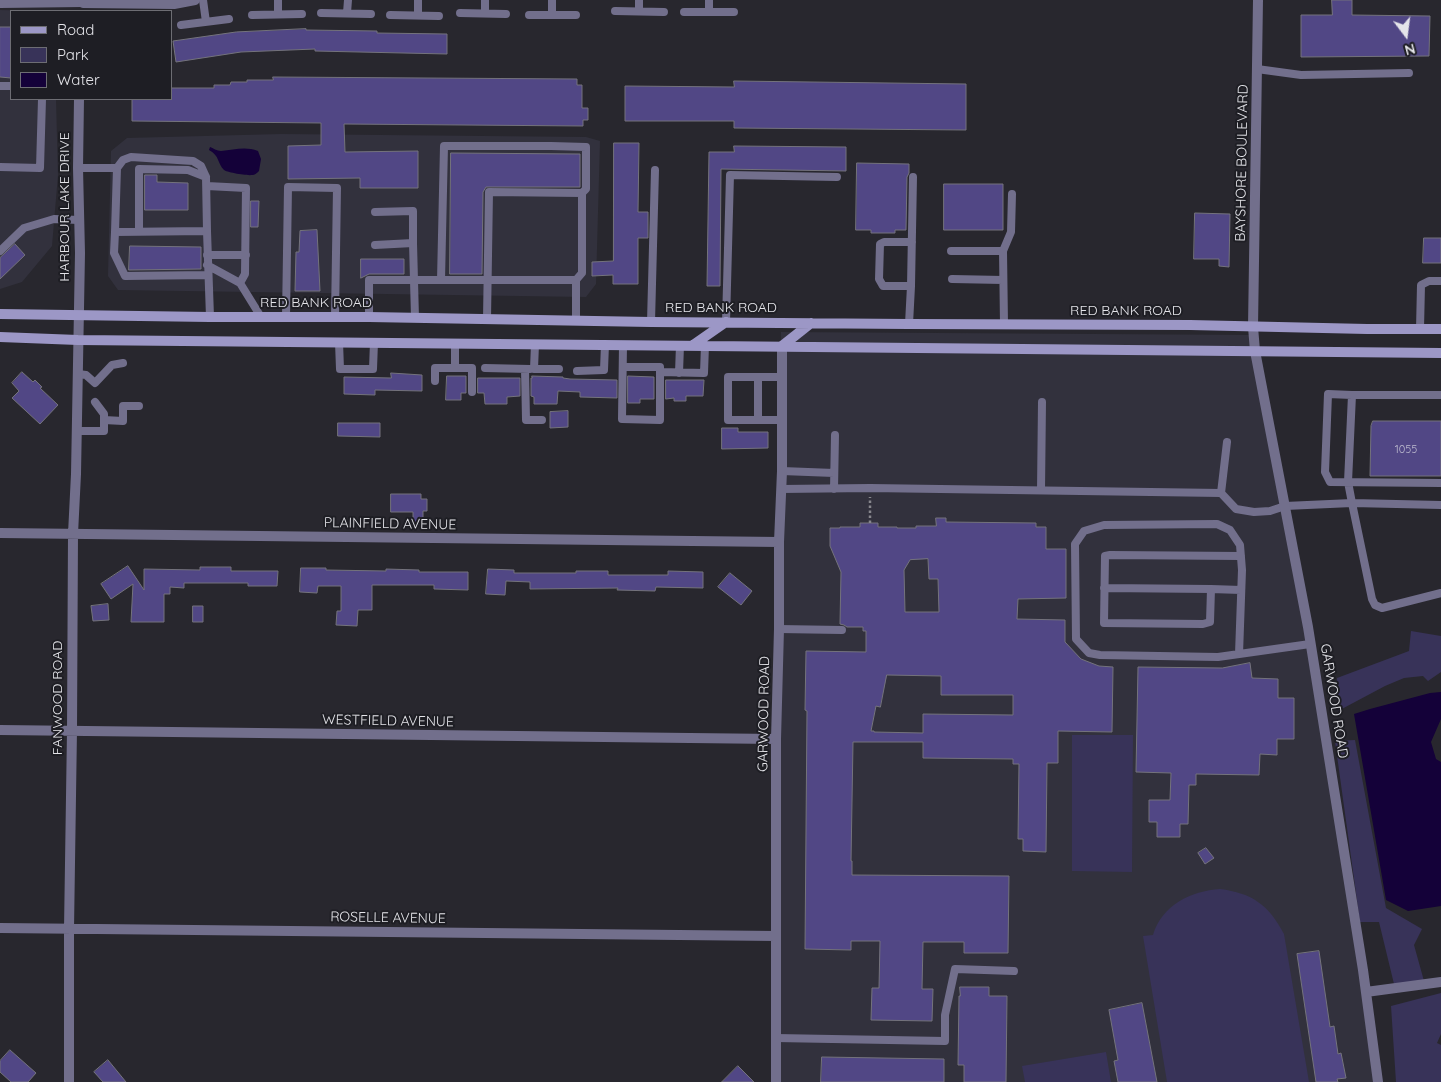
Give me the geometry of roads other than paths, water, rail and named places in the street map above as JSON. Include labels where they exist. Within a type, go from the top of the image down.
[{"type":"main road","name":"RED BANK ROAD","points":[[0,314],[1441,329]]},
{"type":"main road","points":[[693,346],[726,322]]},
{"type":"main road","points":[[782,346],[811,323]]},
{"type":"main road","points":[[0,338],[1441,353]]},
{"type":"street","points":[[83,5],[166,2],[174,4],[195,0]]},
{"type":"street","name":"BAYSHORE BOULEVARD","points":[[1253,327],[1258,0]]},
{"type":"street","name":"HARBOUR LAKE DRIVE","points":[[79,100],[79,315]]},
{"type":"street","name":"FANWOOD ROAD","points":[[69,1082],[73,534],[79,315]]},
{"type":"street","name":"GARWOOD ROAD","points":[[1253,327],[1255,351],[1310,644],[1366,992],[1378,1082]]},
{"type":"street","name":"GARWOOD ROAD","points":[[776,1082],[776,740],[780,629],[779,542],[782,471],[782,346]]},
{"type":"street","name":"PLAINFIELD AVENUE","points":[[0,533],[779,542]]},
{"type":"street","name":"WESTFIELD AVENUE","points":[[0,730],[776,740]]},
{"type":"street","name":"ROSELLE AVENUE","points":[[0,928],[776,936]]},
{"type":"street","points":[[1366,992],[1441,982]]},
{"type":"lane","points":[[203,0],[206,22]]},
{"type":"lane","points":[[278,0],[278,14]]},
{"type":"lane","points":[[347,13],[348,0]]},
{"type":"lane","points":[[418,0],[418,15]]},
{"type":"lane","points":[[485,0],[485,13]]},
{"type":"lane","points":[[552,0],[552,15]]},
{"type":"lane","points":[[639,0],[639,11]]},
{"type":"lane","points":[[709,0],[709,12]]},
{"type":"lane","points":[[0,4],[45,8],[83,5]]},
{"type":"lane","points":[[615,11],[664,12]]},
{"type":"lane","points":[[684,12],[734,12]]},
{"type":"lane","points":[[321,13],[371,14]]},
{"type":"lane","points":[[460,13],[506,14]]},
{"type":"lane","points":[[252,15],[302,14]]},
{"type":"lane","points":[[390,15],[439,16]]},
{"type":"lane","points":[[529,15],[576,15]]},
{"type":"lane","points":[[181,25],[229,19]]},
{"type":"lane","points":[[1257,69],[1300,75],[1410,73]]},
{"type":"lane","points":[[0,167],[40,168],[42,100]]},
{"type":"lane","points":[[441,280],[444,146],[586,147],[586,189],[582,193],[582,273],[576,280],[576,320]]},
{"type":"lane","points":[[131,157],[139,169],[140,232]]},
{"type":"lane","points":[[208,275],[125,276],[114,253],[117,168],[122,160],[131,157],[193,161],[201,166],[206,177],[210,317]]},
{"type":"lane","points":[[78,168],[117,168]]},
{"type":"lane","points":[[139,169],[188,170],[206,177]]},
{"type":"lane","points":[[651,322],[655,170]]},
{"type":"lane","points":[[726,322],[730,176],[837,177]]},
{"type":"lane","points":[[909,324],[913,177]]},
{"type":"lane","points":[[206,186],[246,188],[245,274],[240,283]]},
{"type":"lane","points":[[286,317],[288,187],[337,188],[335,317]]},
{"type":"lane","points":[[487,319],[489,192],[582,193]]},
{"type":"lane","points":[[1004,324],[1003,251],[1011,232],[1012,194]]},
{"type":"lane","points":[[375,212],[412,211],[415,318]]},
{"type":"lane","points":[[0,251],[24,228],[54,219],[79,220]]},
{"type":"lane","points":[[115,232],[207,231]]},
{"type":"lane","points":[[911,286],[883,286],[879,280],[880,244],[884,242],[912,242]]},
{"type":"lane","points":[[375,245],[413,243]]},
{"type":"lane","points":[[951,251],[1003,251]]},
{"type":"lane","points":[[207,255],[246,255]]},
{"type":"lane","points":[[208,265],[240,283],[261,317]]},
{"type":"lane","points":[[952,279],[1003,280]]},
{"type":"lane","points":[[369,317],[369,280],[576,280]]},
{"type":"lane","points":[[1420,329],[1421,285],[1429,281],[1441,281]]},
{"type":"lane","points":[[339,342],[340,369],[373,369],[374,342]]},
{"type":"lane","points":[[455,343],[455,368]]},
{"type":"lane","points":[[534,369],[535,344]]},
{"type":"lane","points":[[604,370],[605,344]]},
{"type":"lane","points":[[622,345],[622,420],[660,420],[660,367],[623,367]]},
{"type":"lane","points":[[679,372],[680,345]]},
{"type":"lane","points":[[660,372],[704,373],[705,345]]},
{"type":"lane","points":[[78,374],[86,375],[95,383],[112,365],[123,363]]},
{"type":"lane","points":[[436,380],[435,368],[472,368],[472,392]]},
{"type":"lane","points":[[485,368],[560,369]]},
{"type":"lane","points":[[525,369],[526,420],[542,420]]},
{"type":"lane","points":[[577,371],[613,370]]},
{"type":"lane","points":[[781,377],[728,377],[728,420],[781,420]]},
{"type":"lane","points":[[758,377],[758,420]]},
{"type":"lane","points":[[1441,395],[1328,394],[1325,472],[1330,482],[1441,483]]},
{"type":"lane","points":[[1352,395],[1348,482],[1372,599],[1375,605],[1382,608],[1441,593]]},
{"type":"lane","points":[[77,431],[104,431],[104,414],[95,402]]},
{"type":"lane","points":[[1041,490],[1042,402]]},
{"type":"lane","points":[[104,420],[122,421],[123,406],[139,406]]},
{"type":"lane","points":[[834,489],[835,435]]},
{"type":"lane","points":[[1221,493],[1228,442]]},
{"type":"lane","points":[[782,471],[834,473]]},
{"type":"lane","points":[[781,489],[870,488],[1221,493],[1236,509],[1254,512],[1270,511],[1285,506],[1352,503],[1441,505]]},
{"type":"lane","points":[[1238,654],[1241,590],[1240,545],[1230,530],[1216,524],[1104,524],[1084,530],[1076,544],[1076,639],[1089,653],[1100,655],[1218,656],[1238,654],[1310,644]]},
{"type":"lane","points":[[1212,589],[1210,622],[1204,624],[1104,623],[1105,556],[1240,556]]},
{"type":"lane","points":[[1104,588],[1241,590]]},
{"type":"lane","points":[[780,629],[842,630]]},
{"type":"lane","points":[[776,1038],[944,1041],[945,1015],[955,969],[1014,971]]},
{"type":"water","points":[[210,147],[221,151],[244,149],[258,151],[261,159],[259,171],[249,175],[226,171],[215,155],[209,150]]},
{"type":"water","points":[[1441,692],[1441,719],[1431,742],[1436,759],[1441,762],[1441,906],[1408,911],[1386,900],[1354,714],[1430,693]]}]
